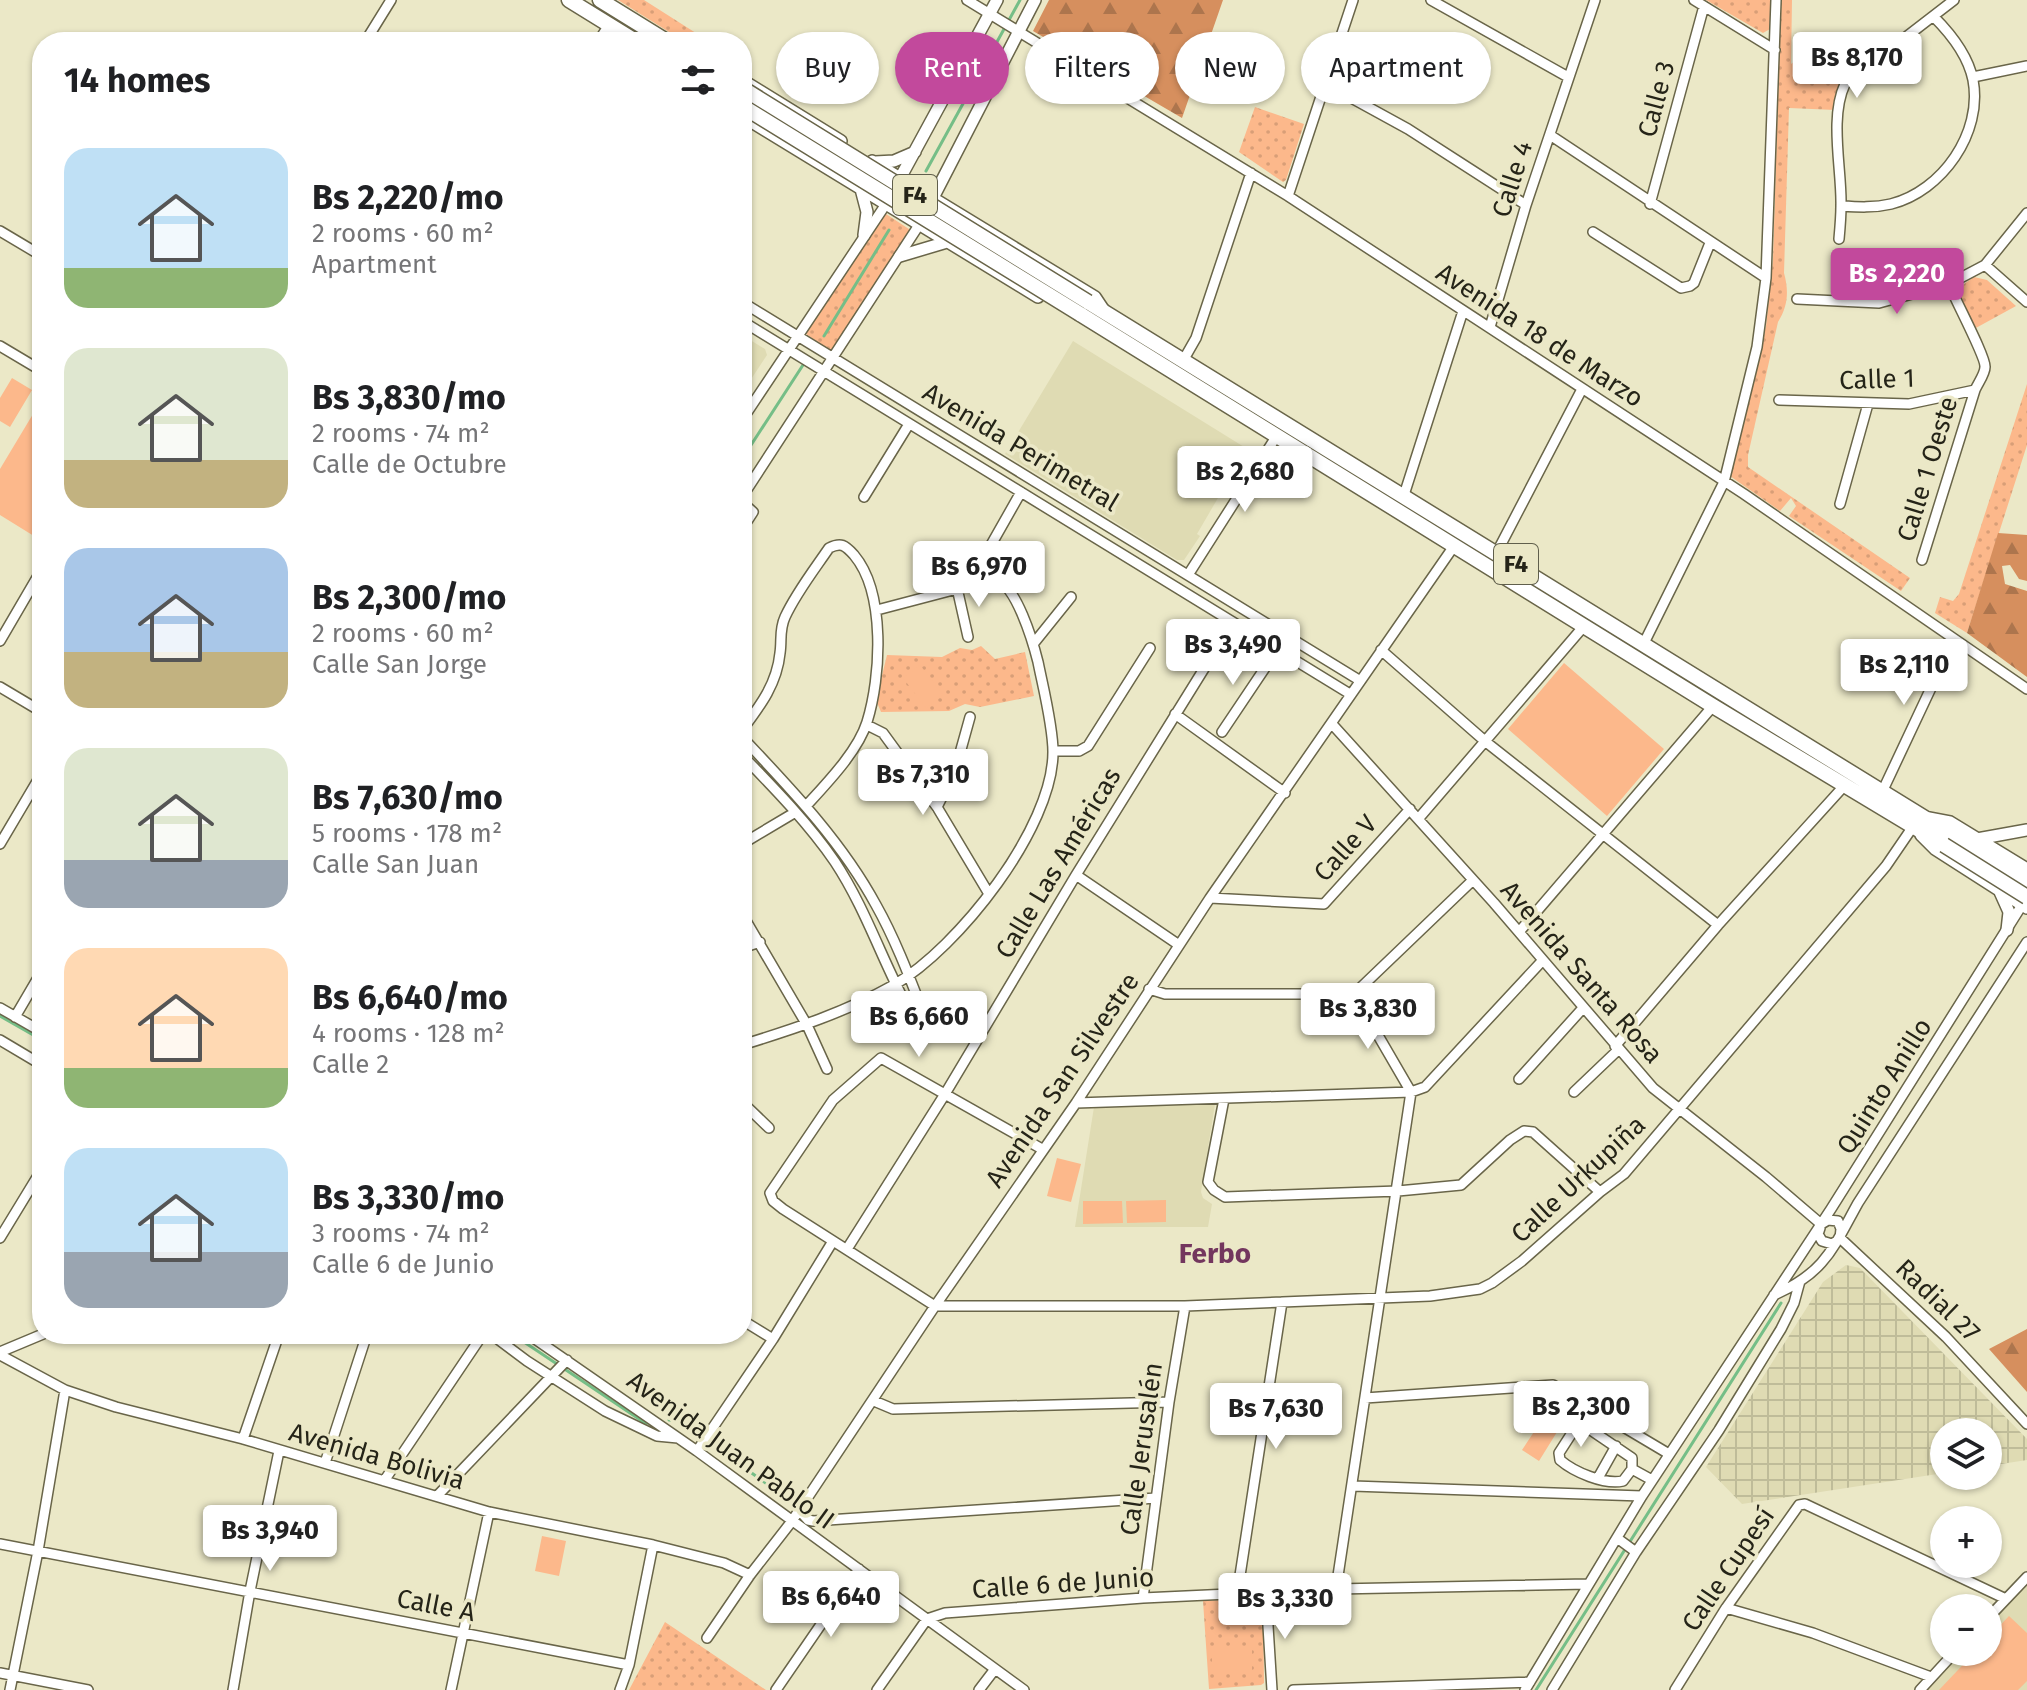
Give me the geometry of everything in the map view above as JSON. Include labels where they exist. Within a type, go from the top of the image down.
[{"type":"highway","points":[[569,0],[621,32]]},
{"type":"highway","points":[[600,0],[652,32]]},
{"type":"highway","name":"F4","points":[[752,94],[1084,308]]},
{"type":"highway","name":"F4","points":[[752,112],[1102,319],[1276,437],[1915,830],[1947,840],[2027,882]]},
{"type":"highway","name":"F4","points":[[1102,319],[1184,359],[1926,817],[1947,840],[2026,902]]},
{"type":"main road","points":[[886,204],[994,16],[997,0]]},
{"type":"main road","points":[[919,225],[947,174],[1014,29],[1035,0]]},
{"type":"main road","points":[[625,16],[662,32]]},
{"type":"main road","points":[[614,28],[619,32]]},
{"type":"main road","points":[[752,86],[1095,297],[1102,319],[1081,322],[752,122]]},
{"type":"main road","points":[[874,162],[894,161],[916,151]]},
{"type":"main road","points":[[861,189],[875,187],[880,182],[882,176],[874,162]]},
{"type":"main road","points":[[947,174],[944,184],[946,193],[961,213]]},
{"type":"main road","points":[[861,189],[867,212],[864,235]]},
{"type":"main road","points":[[947,242],[939,230],[941,218],[946,214],[961,213]]},
{"type":"main road","points":[[900,256],[947,242]]},
{"type":"main road","points":[[1926,817],[1950,822],[2027,869]]},
{"type":"main road","points":[[1915,830],[1935,849],[1997,889],[2026,902]]},
{"type":"main road","points":[[1977,839],[2027,830]]},
{"type":"main road","points":[[1997,889],[2021,893],[2027,882],[2013,861]]},
{"type":"main road","points":[[1997,889],[2009,912],[2007,930]]},
{"type":"street","points":[[371,32],[391,0]]},
{"type":"street","name":"Avenida 18 de Marzo","points":[[967,0],[1288,196],[1490,327],[2027,689]]},
{"type":"street","points":[[1343,32],[1353,0]]},
{"type":"street","points":[[1431,0],[1568,77]]},
{"type":"street","name":"Calle 4","points":[[1490,327],[1526,205],[1595,0]]},
{"type":"street","points":[[1694,0],[1775,50]]},
{"type":"street","points":[[1644,643],[1724,482],[1757,347],[1766,278],[1776,0]]},
{"type":"street","points":[[1839,239],[1838,135],[1841,93],[1845,84],[1954,0]]},
{"type":"street","name":"Calle 3","points":[[1650,204],[1704,6]]},
{"type":"street","points":[[1841,206],[1892,204],[1926,187],[1957,156],[1973,114],[1973,77],[1951,33],[1934,17]]},
{"type":"street","points":[[609,32],[614,28]]},
{"type":"street","points":[[1973,77],[2027,66]]},
{"type":"street","points":[[1288,196],[1319,104]]},
{"type":"street","points":[[1362,104],[1408,129],[1526,205]]},
{"type":"street","points":[[1550,135],[1766,278]]},
{"type":"street","points":[[1184,359],[1196,338],[1251,173]]},
{"type":"street","points":[[752,405],[886,204]]},
{"type":"street","points":[[1797,299],[1879,303],[1949,284],[1985,265],[2027,213]]},
{"type":"street","points":[[752,485],[919,225]]},
{"type":"street","points":[[0,231],[32,250]]},
{"type":"street","points":[[1593,232],[1681,288],[1694,283],[1710,243]]},
{"type":"street","points":[[1985,265],[2027,302]]},
{"type":"street","name":"Calle 1 Oeste","points":[[1922,560],[1975,390],[1986,368],[1984,356],[1959,311],[1949,284]]},
{"type":"street","name":"Avenida Perimetral","points":[[752,308],[1359,680]]},
{"type":"street","points":[[1404,495],[1463,311]]},
{"type":"street","name":"Avenida Perimetral","points":[[752,327],[1350,694]]},
{"type":"street","points":[[0,346],[32,365]]},
{"type":"street","points":[[1497,552],[1582,389]]},
{"type":"street","name":"Calle 1","points":[[1779,400],[1909,404],[1975,390]]},
{"type":"street","points":[[880,406],[888,392]]},
{"type":"street","points":[[1840,504],[1868,404]]},
{"type":"street","points":[[864,497],[909,424]]},
{"type":"street","points":[[1188,575],[1276,437]]},
{"type":"street","points":[[967,459],[975,445]]},
{"type":"street","points":[[987,552],[1021,492]]},
{"type":"street","points":[[1052,511],[1060,497]]},
{"type":"street","points":[[752,717],[773,685],[780,653],[780,632],[786,615],[829,548],[837,544],[846,546],[859,561],[877,610],[876,682],[867,725],[839,769],[806,806]]},
{"type":"street","name":"Avenida San Silvestre","points":[[707,1638],[792,1521],[935,1306],[1076,1103],[1210,898],[1454,546]]},
{"type":"street","points":[[752,1042],[807,1025],[895,985],[908,975],[961,928],[989,894],[1032,831],[1046,794],[1053,751],[1034,643],[1009,586],[995,579],[877,610]]},
{"type":"street","points":[[0,641],[32,586]]},
{"type":"street","points":[[957,588],[968,637]]},
{"type":"street","points":[[1206,605],[1214,591]]},
{"type":"street","points":[[1034,643],[1071,597]]},
{"type":"street","name":"Calle Las Américas","points":[[847,1249],[1233,622]]},
{"type":"street","points":[[1419,818],[1584,626]]},
{"type":"street","points":[[1883,790],[1954,639]]},
{"type":"street","points":[[1053,751],[1079,751],[1088,746],[1150,648]]},
{"type":"street","points":[[1222,732],[1277,650]]},
{"type":"street","points":[[1381,650],[1486,742],[1718,925]]},
{"type":"street","points":[[0,687],[32,706]]},
{"type":"street","points":[[1519,932],[1713,706]]},
{"type":"street","points":[[1175,714],[1285,793]]},
{"type":"street","points":[[937,807],[955,771],[970,717]]},
{"type":"street","name":"Avenida Santa Rosa","points":[[1332,724],[1419,818],[1653,1088],[1821,1224]]},
{"type":"street","points":[[867,725],[883,733],[937,807],[989,894]]},
{"type":"street","points":[[752,748],[806,806],[877,906],[908,975],[920,1011],[911,1014],[868,922],[835,862],[752,765]]},
{"type":"street","points":[[772,786],[780,778]]},
{"type":"street","points":[[1574,1092],[1616,1048],[1718,925],[1844,786]]},
{"type":"street","points":[[0,844],[32,790]]},
{"type":"street","name":"Calle V","points":[[1210,898],[1324,904],[1410,809]]},
{"type":"street","points":[[752,838],[794,813]]},
{"type":"street","name":"Calle Urkupiña","points":[[935,1306],[1185,1306],[1430,1296],[1480,1289],[1522,1261],[1624,1174],[1915,830]]},
{"type":"street","points":[[818,841],[827,833]]},
{"type":"street","points":[[1076,875],[1179,945]]},
{"type":"street","points":[[1149,989],[1165,994],[1354,994],[1473,880]]},
{"type":"street","name":"Quinto Anillo","points":[[1527,1686],[1588,1584],[1619,1540],[1652,1480],[1821,1224],[2026,902]]},
{"type":"street","points":[[752,930],[807,1025],[827,1069]]},
{"type":"street","points":[[752,945],[760,942]]},
{"type":"street","name":"Quinto Anillo","points":[[1774,1295],[1800,1281],[1819,1265],[1840,1238],[1877,1172],[2027,942]]},
{"type":"street","points":[[880,951],[894,944]]},
{"type":"street","points":[[1076,1103],[1411,1092],[1425,1087],[1543,960]]},
{"type":"street","points":[[15,1017],[32,988]]},
{"type":"street","points":[[1336,1589],[1411,1092],[1354,994]]},
{"type":"street","points":[[0,1008],[32,1026]]},
{"type":"street","points":[[1519,1079],[1583,1008]]},
{"type":"street","points":[[0,1040],[32,1059]]},
{"type":"street","points":[[935,1306],[773,1201],[770,1193],[833,1100],[881,1058],[1042,1149]]},
{"type":"street","points":[[1224,1099],[1208,1182],[1225,1197],[1398,1191],[1461,1185],[1524,1131],[1533,1132],[1600,1192]]},
{"type":"street","points":[[752,1112],[769,1128]]},
{"type":"street","points":[[0,1238],[32,1185]]},
{"type":"street","name":"Radial 27","points":[[1821,1224],[1828,1220],[1838,1221],[1840,1238],[1946,1337],[2027,1424]]},
{"type":"street","points":[[1821,1224],[1818,1234],[1822,1241],[1832,1244],[1840,1238]]},
{"type":"street","points":[[697,1451],[773,1339],[833,1241]]},
{"type":"street","points":[[1552,1690],[1635,1551],[1719,1430],[1781,1329],[1794,1303],[1800,1281]]},
{"type":"street","points":[[1237,1595],[1282,1302]]},
{"type":"street","name":"Calle Jerusalén","points":[[1143,1598],[1185,1306]]},
{"type":"street","points":[[752,1326],[773,1339]]},
{"type":"street","points":[[0,1353],[32,1339]]},
{"type":"street","points":[[243,1439],[276,1344]]},
{"type":"street","points":[[325,1463],[364,1344]]},
{"type":"street","points":[[384,1481],[476,1344]]},
{"type":"street","points":[[505,1344],[605,1411],[640,1430],[678,1438]]},
{"type":"street","name":"Avenida Juan Pablo II","points":[[543,1344],[697,1451],[1024,1690]]},
{"type":"street","name":"Avenida Bolivia","points":[[0,1353],[65,1390],[116,1407],[243,1439],[489,1512],[653,1545],[724,1563],[750,1575]]},
{"type":"street","points":[[438,1495],[567,1360]]},
{"type":"street","points":[[1365,1398],[1553,1385],[1669,1454]]},
{"type":"street","points":[[10,1690],[38,1551],[65,1390]]},
{"type":"street","points":[[874,1401],[893,1409],[1169,1402]]},
{"type":"street","points":[[1579,1422],[1616,1446],[1632,1458],[1632,1469],[1620,1483],[1575,1471],[1560,1460],[1559,1453],[1579,1422]]},
{"type":"street","points":[[1598,1478],[1616,1446]]},
{"type":"street","points":[[233,1690],[279,1451]]},
{"type":"street","points":[[1632,1469],[1652,1480]]},
{"type":"street","points":[[1353,1486],[1642,1496]]},
{"type":"street","points":[[799,1510],[813,1521],[1156,1498]]},
{"type":"street","name":"Calle Cupesí","points":[[1675,1690],[1726,1608],[1799,1505],[1805,1504],[2006,1599]]},
{"type":"street","points":[[451,1690],[489,1512]]},
{"type":"street","points":[[1619,1540],[1635,1551]]},
{"type":"street","name":"Calle A","points":[[0,1544],[629,1665]]},
{"type":"street","points":[[620,1690],[629,1665],[653,1545]]},
{"type":"street","points":[[776,1690],[859,1569]]},
{"type":"street","points":[[2002,1603],[2027,1577]]},
{"type":"street","name":"Calle 6 de Junio","points":[[927,1619],[945,1613],[1143,1598],[1336,1589],[1588,1584]]},
{"type":"street","points":[[1266,1594],[1272,1690]]},
{"type":"street","points":[[1726,1608],[1813,1633],[1931,1677]]},
{"type":"street","points":[[877,1690],[927,1619]]},
{"type":"street","points":[[1920,1690],[1942,1666]]},
{"type":"street","points":[[979,1690],[995,1669]]},
{"type":"street","points":[[0,1673],[88,1690]]},
{"type":"street","points":[[1293,1690],[1527,1686]]},
{"type":"shaded area","points":[[618,0],[644,0],[694,32],[669,32]]},
{"type":"shaded area","points":[[1706,0],[1770,0],[1770,29],[1763,33]]},
{"type":"shaded area","points":[[1781,0],[1792,0],[1791,64],[1828,35],[1857,65],[1839,85],[1835,110],[1789,108],[1784,273],[1787,298],[1778,322],[1748,455],[1748,467],[1910,578],[1901,591],[1789,516],[1796,506],[1791,498],[1780,511],[1730,476],[1766,326],[1773,259]]},
{"type":"shaded area","points":[[1255,107],[1304,124],[1283,182],[1239,152]]},
{"type":"shaded area","points":[[886,214],[912,231],[832,352],[806,334]]},
{"type":"shaded area","points":[[1974,277],[1987,280],[2016,306],[1974,329],[1960,294],[1964,284]]},
{"type":"shaded area","points":[[752,341],[765,349],[767,355],[752,378]]},
{"type":"shaded area","points":[[1073,341],[1249,450],[1241,469],[1236,467],[1184,560],[1177,560],[1005,454]]},
{"type":"shaded area","points":[[12,378],[32,390],[10,427],[0,421],[0,398]]},
{"type":"shaded area","points":[[2027,384],[2027,445],[1967,633],[1935,613],[1940,597],[1953,601],[1959,594]]},
{"type":"shaded area","points":[[32,416],[32,535],[0,515],[0,469]]},
{"type":"shaded area","points":[[981,646],[995,659],[1025,652],[1034,696],[980,707],[965,704],[949,711],[881,712],[876,700],[887,655],[942,657],[960,648],[972,650]]},
{"type":"shaded area","points":[[1564,663],[1664,749],[1607,816],[1508,729]]},
{"type":"shaded area","points":[[920,665],[943,695],[926,708],[903,678]]},
{"type":"shaded area","points":[[1215,1104],[1201,1192],[1203,1198],[1212,1204],[1208,1227],[1075,1227],[1094,1107]]},
{"type":"shaded area","points":[[1057,1158],[1081,1164],[1071,1202],[1047,1196]]},
{"type":"shaded area","points":[[1166,1200],[1166,1222],[1127,1223],[1126,1201]]},
{"type":"shaded area","points":[[1083,1201],[1122,1201],[1123,1223],[1083,1224]]},
{"type":"shaded area","points":[[1846,1265],[1860,1268],[2027,1439],[2027,1460],[2002,1464],[2002,1418],[1930,1418],[1930,1475],[1742,1504],[1706,1467],[1823,1282]]},
{"type":"shaded area","points":[[1541,1421],[1557,1432],[1539,1461],[1522,1450]]},
{"type":"shaded area","points":[[542,1536],[566,1541],[559,1576],[535,1571]]},
{"type":"shaded area","points":[[2027,1585],[2027,1690],[1926,1690],[1949,1666],[2002,1666],[2002,1611]]},
{"type":"shaded area","points":[[1263,1598],[1264,1683],[1209,1689],[1203,1601]]},
{"type":"shaded area","points":[[2009,1616],[2027,1633],[2027,1681],[2018,1690],[1939,1690],[1962,1666],[2002,1666],[2002,1623]]},
{"type":"shaded area","points":[[665,1622],[766,1690],[629,1690]]},
{"type":"shaded area","points":[[1212,1648],[1252,1648],[1252,1672],[1212,1672]]},
{"type":"green space","points":[[1049,0],[1223,0],[1212,32],[1175,32],[1175,104],[1187,104],[1182,118],[1158,104],[1159,32],[1033,31]]},
{"type":"green space","points":[[1998,533],[2027,535],[2027,581],[2019,579],[2010,565],[2002,566],[2005,584],[2027,591],[2027,677],[1967,633]]},
{"type":"green space","points":[[2027,1329],[2027,1392],[1989,1349]]},
{"type":"waterway","points":[[926,171],[1020,0]]},
{"type":"waterway","points":[[824,336],[889,230]]},
{"type":"waterway","points":[[752,444],[803,365]]},
{"type":"waterway","points":[[0,1016],[32,1034]]},
{"type":"waterway","points":[[1536,1690],[1781,1303]]},
{"type":"waterway","points":[[527,1344],[557,1364]]},
{"type":"waterway","points":[[566,1370],[649,1423]]},
{"type":"waterway","points":[[669,1420],[679,1421],[703,1437]]},
{"type":"waterway","points":[[710,1443],[789,1500]]},
{"type":"district","name":"Ferbo","points":[[1215,1253]]}]
